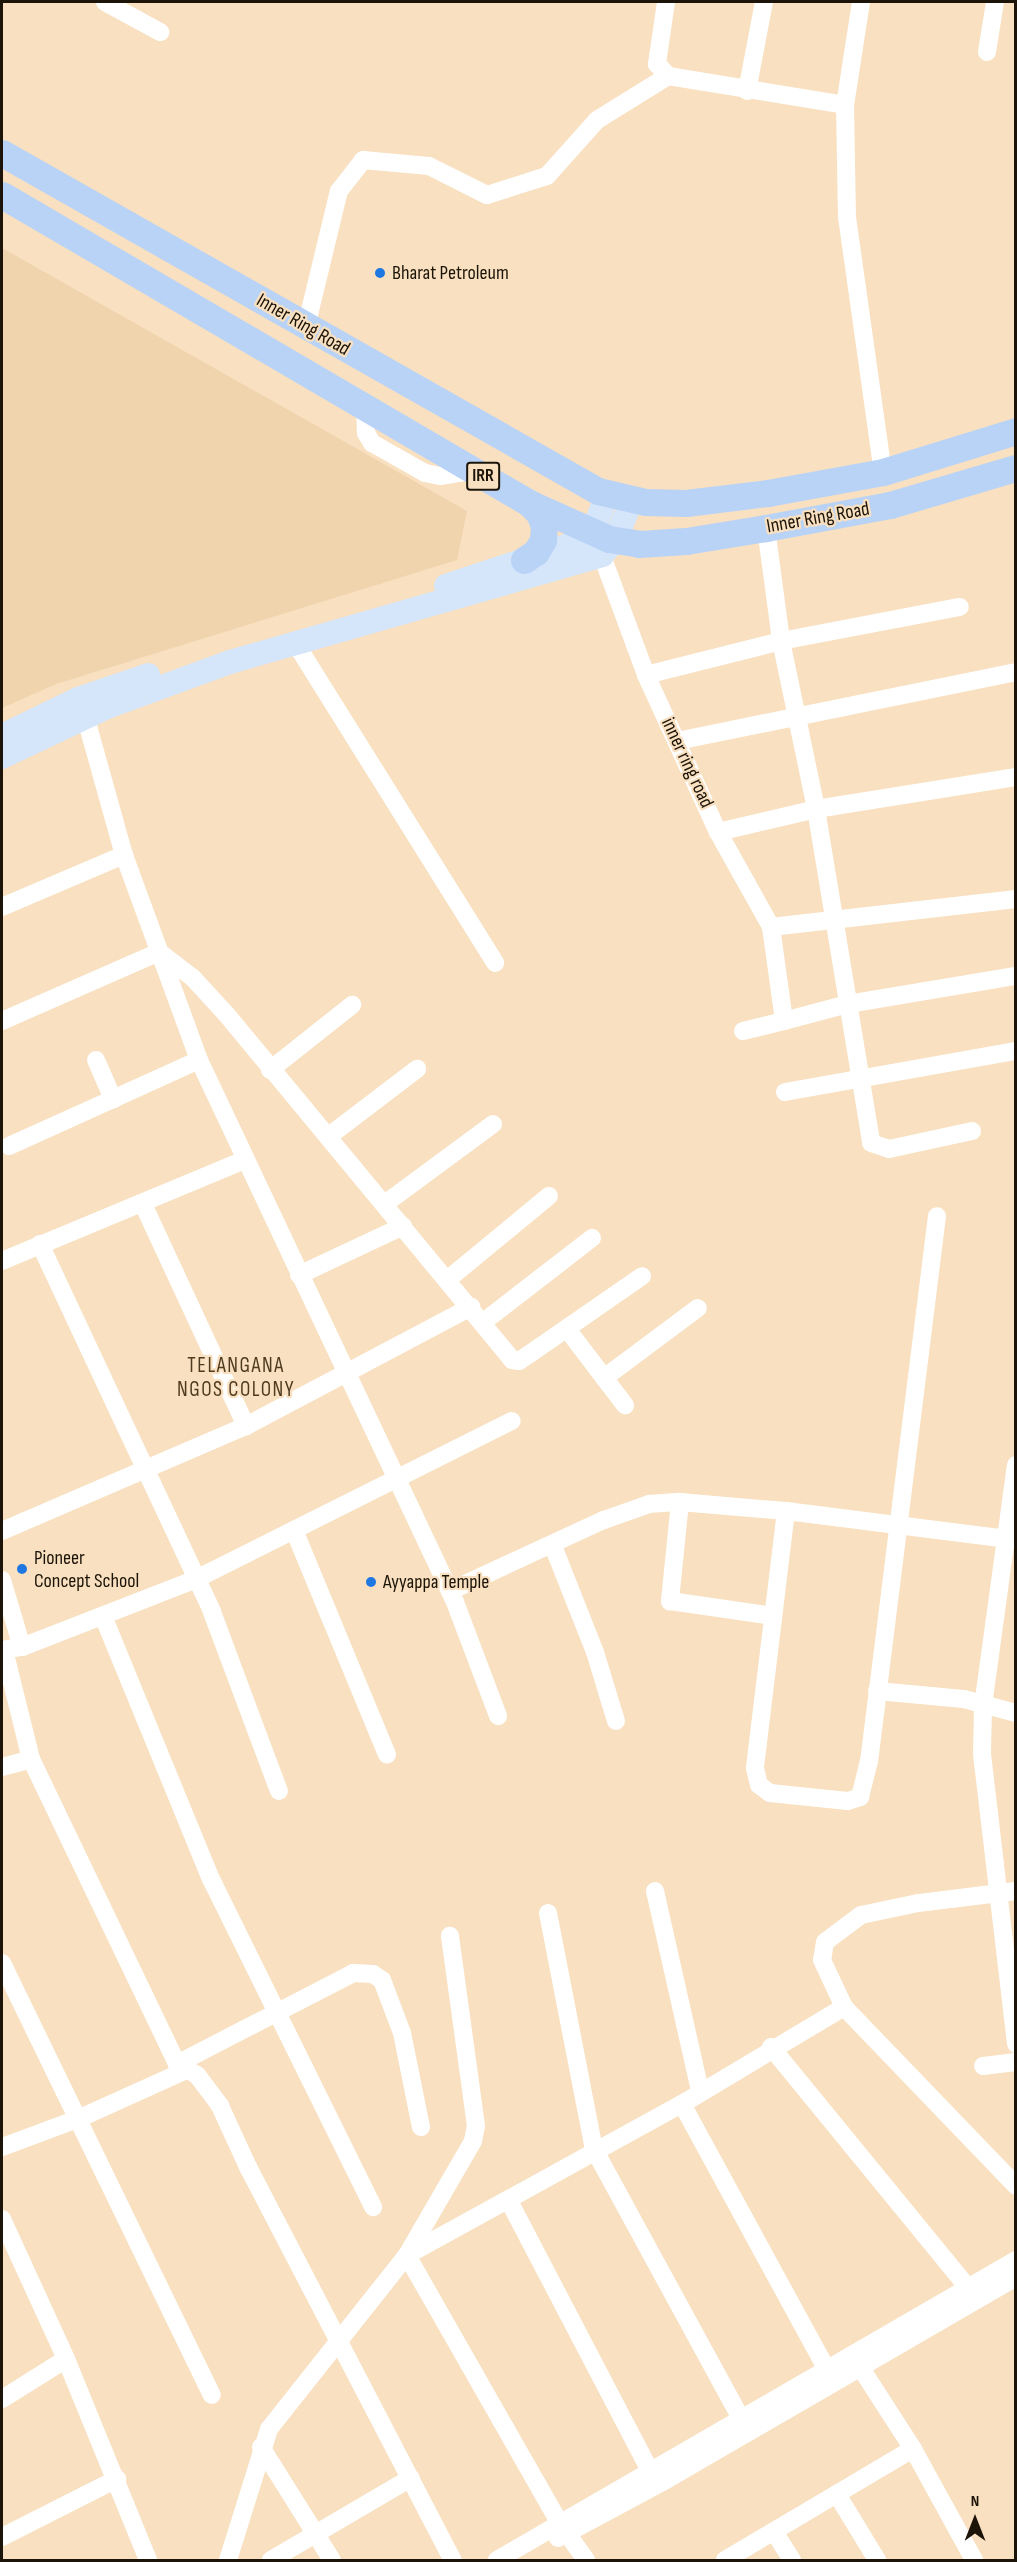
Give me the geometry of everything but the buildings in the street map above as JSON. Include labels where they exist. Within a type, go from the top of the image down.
[{"type":"highway","name":"Inner Ring Road","points":[[2,153],[569,479],[620,497],[686,503],[768,493],[884,472],[1016,430]]},
{"type":"highway","name":"Inner Ring Road","points":[[2,195],[473,471],[604,542],[639,544],[686,541],[766,528],[890,505],[1016,468]]},
{"type":"highway","points":[[524,560],[536,552],[543,533],[539,513],[529,503]]},
{"type":"main road","points":[[2,736],[78,699],[225,648],[524,560],[584,540],[604,542],[620,497]]},
{"type":"main road","name":"Inner Ring Road","points":[[2,757],[179,680],[296,644],[604,542]]},
{"type":"street","points":[[105,2],[160,32]]},
{"type":"street","points":[[666,2],[657,64],[668,76],[747,91],[845,105]]},
{"type":"street","points":[[747,91],[764,2]]},
{"type":"street","points":[[861,2],[845,105],[847,217],[884,472]]},
{"type":"street","points":[[987,52],[995,2]]},
{"type":"street","points":[[306,327],[339,191],[363,160],[429,166],[487,195],[547,176],[597,120],[668,76]]},
{"type":"street","points":[[766,528],[780,641],[816,809],[871,1143],[878,1148],[972,1131]]},
{"type":"street","name":"inner ring road","points":[[604,542],[646,675],[718,832],[771,927]]},
{"type":"street","points":[[646,675],[780,641],[960,607]]},
{"type":"street","points":[[296,644],[495,963]]},
{"type":"street","points":[[676,741],[796,720],[1016,672]]},
{"type":"street","points":[[86,719],[124,855],[199,1060],[299,1275],[399,1479],[450,1591],[498,1716]]},
{"type":"street","points":[[718,832],[816,809],[1016,777]]},
{"type":"street","points":[[2,907],[124,855]]},
{"type":"street","points":[[784,1021],[771,927],[835,917],[1016,899]]},
{"type":"street","points":[[2,1021],[159,952]]},
{"type":"street","points":[[159,952],[193,978],[386,1203],[471,1307],[505,1353],[519,1361],[642,1276]]},
{"type":"street","points":[[743,1031],[848,1004],[1016,976]]},
{"type":"street","points":[[270,1070],[352,1005]]},
{"type":"street","points":[[785,1092],[1016,1051]]},
{"type":"street","points":[[96,1060],[113,1099]]},
{"type":"street","points":[[9,1146],[199,1060]]},
{"type":"street","points":[[329,1136],[417,1069]]},
{"type":"street","points":[[386,1203],[494,1124]]},
{"type":"street","points":[[2,1261],[245,1160]]},
{"type":"street","points":[[447,1280],[549,1196]]},
{"type":"street","points":[[142,1204],[246,1426]]},
{"type":"street","points":[[786,1511],[755,1768],[759,1785],[781,1794],[848,1802],[860,1797],[877,1691],[900,1524],[937,1216]]},
{"type":"street","points":[[299,1275],[403,1226]]},
{"type":"street","points":[[482,1323],[592,1238]]},
{"type":"street","points":[[40,1245],[196,1579],[279,1791]]},
{"type":"street","points":[[2,1531],[147,1471],[246,1426],[348,1376],[471,1307]]},
{"type":"street","points":[[604,1378],[698,1308]]},
{"type":"street","points":[[567,1329],[625,1405]]},
{"type":"street","points":[[9,1649],[103,1616],[196,1579],[512,1421]]},
{"type":"street","points":[[1016,1465],[1012,1539],[983,1706],[982,1754],[996,1894],[1016,2044]]},
{"type":"street","points":[[450,1591],[553,1546],[621,1513],[649,1504],[680,1502],[786,1511],[1012,1539]]},
{"type":"street","points":[[680,1502],[670,1601],[773,1616]]},
{"type":"street","points":[[294,1530],[387,1755]]},
{"type":"street","points":[[553,1546],[595,1652],[616,1721]]},
{"type":"street","points":[[2,1580],[9,1649],[31,1759],[181,2068],[197,2075],[220,2106],[340,2344],[453,2560]]},
{"type":"street","points":[[103,1616],[211,1879],[276,2015],[373,2207]]},
{"type":"street","points":[[877,1691],[964,1699],[983,1706],[1016,1713]]},
{"type":"street","points":[[2,1767],[31,1759]]},
{"type":"street","points":[[655,1891],[700,2091]]},
{"type":"street","points":[[1016,1892],[888,1908],[861,1916],[825,1942],[822,1960],[844,2007],[1016,2186]]},
{"type":"street","points":[[548,1913],[594,2150],[742,2421]]},
{"type":"street","points":[[228,2560],[261,2447],[289,2400],[340,2344],[407,2255],[473,2141],[476,2126],[459,2025],[450,1936]]},
{"type":"street","points":[[2,1963],[80,2118],[146,2265],[212,2396]]},
{"type":"street","points":[[2,2147],[80,2118],[181,2068],[353,1973],[373,1974],[382,1980],[406,2049],[421,2127]]},
{"type":"street","points":[[407,2255],[509,2201],[594,2150],[682,2104],[771,2047],[844,2007]]},
{"type":"street","points":[[771,2047],[968,2288]]},
{"type":"street","points":[[983,2066],[1016,2062]]},
{"type":"street","points":[[682,2104],[827,2370]]},
{"type":"street","points":[[509,2201],[651,2473]]},
{"type":"street","points":[[2,2219],[66,2359],[117,2479],[148,2560]]},
{"type":"street","points":[[407,2255],[563,2528],[586,2560]]},
{"type":"street","points":[[515,2560],[651,2473],[827,2370],[856,2362],[968,2288],[1016,2260]]},
{"type":"street","points":[[497,2560],[563,2528],[856,2362],[1016,2277]]},
{"type":"street","points":[[2,2399],[66,2359]]},
{"type":"street","points":[[856,2362],[913,2449],[974,2560]]},
{"type":"street","points":[[261,2447],[332,2560]]},
{"type":"street","points":[[725,2560],[776,2533],[913,2449]]},
{"type":"street","points":[[271,2560],[411,2478]]},
{"type":"street","points":[[2,2537],[117,2479]]},
{"type":"street","points":[[838,2496],[877,2560]]},
{"type":"street","points":[[776,2533],[792,2560]]},
{"type":"shaded area","points":[[2,248],[467,511],[457,560],[56,684],[2,708]]},
{"type":"place","name":"Bharat Petroleum","points":[[380,273]]},
{"type":"place","name":"Pioneer Concept School","points":[[22,1569]]},
{"type":"place","name":"Ayyappa Temple","points":[[371,1582]]},
{"type":"district","name":"TELANGANA NGOS COLONY","points":[[236,1378]]}]
